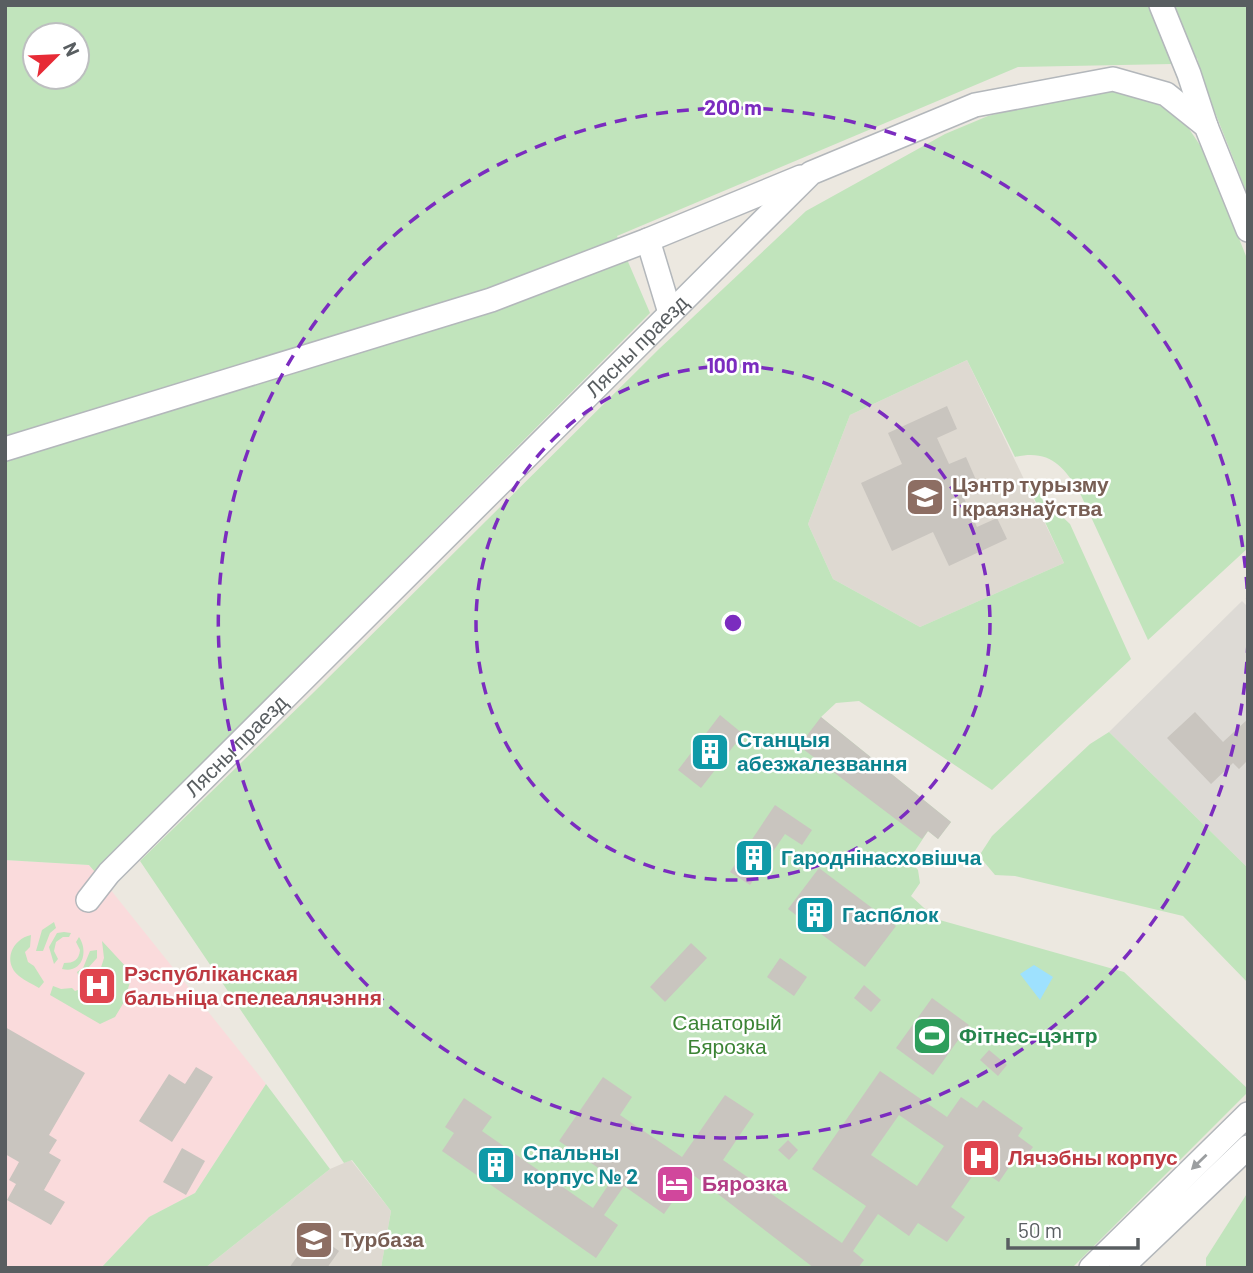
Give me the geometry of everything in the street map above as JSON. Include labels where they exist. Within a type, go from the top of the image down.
[{"type":"street","points":[[1161,5],[1189,74],[1206,126]]},
{"type":"street","name":"Лясны праезд","points":[[88,900],[109,873],[811,173],[975,105],[1113,79],[1166,93],[1206,126],[1248,230]]},
{"type":"street","points":[[5,449],[491,300],[648,240],[811,173]]},
{"type":"street","points":[[648,240],[670,313]]},
{"type":"street","points":[[1091,1268],[1248,1114]]},
{"type":"street","points":[[1121,1268],[1248,1147]]},
{"type":"shaded area","name":"Цэнтр турызму і краязнаўства","points":[[967,360],[1064,563],[920,627],[833,579],[808,524],[850,415]]},
{"type":"shaded area","points":[[1242,601],[1248,607],[1248,868],[1109,732]]},
{"type":"shaded area","name":"Рэспубліканская бальніца спелеалячэння","points":[[5,860],[89,865],[266,1084],[195,1193],[149,1217],[101,1268],[5,1268]]},
{"type":"shaded area","name":"Турбаза","points":[[351,1160],[391,1211],[381,1268],[205,1268],[330,1169]]},
{"type":"green space","points":[[5,5],[1248,5],[1248,196],[1205,87],[1197,58],[1172,64],[1018,67],[617,236],[650,313],[95,872],[89,865],[5,860]]},
{"type":"green space","name":"Санаторый Бярозка","points":[[1090,92],[1114,92],[1152,101],[1183,120],[1204,151],[1248,261],[1248,548],[1148,640],[1079,491],[1067,474],[1046,457],[1015,457],[967,360],[850,415],[808,524],[833,579],[920,627],[1064,563],[1027,483],[1034,481],[1047,510],[1054,509],[1070,524],[1131,659],[992,790],[859,701],[836,703],[821,717],[951,822],[938,839],[928,831],[909,860],[918,870],[920,883],[911,896],[936,919],[1124,972],[1248,1089],[1248,1092],[1072,1268],[381,1268],[391,1211],[352,1160],[344,1163],[140,861],[659,349],[806,211],[945,134],[988,116]]},
{"type":"green space","points":[[1109,732],[1248,868],[1248,983],[1183,916],[1015,876],[995,875],[979,856],[992,836],[1090,744]]},
{"type":"green space","points":[[54,922],[56,928],[50,933],[43,951],[36,951],[42,930]]},
{"type":"green space","points":[[57,933],[71,933],[69,937],[63,937],[56,942],[54,951],[58,959],[54,964],[49,947]]},
{"type":"green space","points":[[31,935],[30,947],[25,952],[28,962],[34,966],[44,982],[39,988],[19,976],[10,958],[14,946],[24,937]]},
{"type":"green space","points":[[79,937],[83,949],[82,960],[74,968],[62,969],[64,963],[77,959],[80,950],[76,942]]},
{"type":"green space","points":[[102,941],[127,968],[130,982],[124,1002],[115,1017],[100,1024],[50,995],[53,986],[61,989],[72,988],[75,991],[98,977],[104,958]]},
{"type":"green space","points":[[97,950],[97,958],[88,968],[87,975],[80,979],[77,972],[83,968],[90,951]]},
{"type":"green space","points":[[266,1084],[330,1169],[205,1268],[101,1268],[149,1217],[195,1193]]},
{"type":"green space","points":[[1248,1192],[1248,1268],[1206,1268],[1206,1258]]},
{"type":"water","points":[[1034,965],[1053,977],[1040,1000],[1020,974]]},
{"type":"building","points":[[947,406],[957,429],[937,438],[949,464],[966,457],[980,489],[963,496],[977,527],[997,518],[1007,539],[949,566],[933,532],[892,551],[861,483],[902,464],[888,433]]},
{"type":"building","points":[[1195,712],[1223,742],[1248,719],[1248,760],[1239,769],[1233,763],[1211,784],[1167,738]]},
{"type":"building","name":"Станцыя абезжалезвання","points":[[720,715],[743,734],[701,788],[678,770]]},
{"type":"building","points":[[821,717],[951,822],[938,839],[928,831],[922,839],[799,746]]},
{"type":"building","name":"Гароднінасховішча","points":[[775,805],[812,830],[802,845],[785,834],[750,885],[730,872]]},
{"type":"building","name":"Гаспблок","points":[[819,868],[896,926],[865,967],[788,909]]},
{"type":"building","points":[[691,943],[707,958],[665,1002],[650,987]]},
{"type":"building","points":[[780,958],[807,977],[794,996],[767,977]]},
{"type":"building","points":[[864,985],[881,1000],[871,1012],[854,998]]},
{"type":"building","name":"Фітнес-цэнтр","points":[[932,998],[969,1025],[933,1075],[896,1048]]},
{"type":"building","points":[[5,1027],[85,1073],[49,1135],[57,1140],[49,1153],[61,1160],[44,1190],[65,1202],[51,1225],[7,1200],[16,1184],[9,1180],[19,1162],[5,1154]]},
{"type":"building","points":[[989,1050],[1007,1065],[998,1076],[980,1060]]},
{"type":"building","points":[[196,1067],[213,1077],[172,1142],[139,1121],[169,1074],[185,1084]]},
{"type":"building","points":[[880,1071],[947,1117],[961,1097],[977,1108],[983,1100],[1023,1128],[1018,1136],[1033,1147],[1020,1165],[1014,1160],[999,1182],[978,1168],[951,1207],[965,1217],[947,1242],[918,1223],[909,1236],[878,1214],[853,1251],[864,1260],[858,1268],[814,1268],[692,1174],[664,1214],[624,1186],[604,1215],[618,1225],[596,1258],[442,1151],[454,1133],[445,1127],[464,1098],[492,1117],[482,1131],[593,1208],[613,1178],[559,1141],[603,1077],[632,1097],[620,1115],[682,1157],[725,1095],[754,1114],[723,1160],[842,1243],[866,1206],[812,1169]],"holes":[[[899,1115],[944,1146],[917,1186],[871,1155]]]},
{"type":"building","points":[[788,1140],[798,1150],[789,1160],[778,1150]]},
{"type":"building","points":[[182,1148],[205,1161],[186,1195],[163,1182]]},
{"type":"building","points":[[314,1233],[339,1251],[327,1268],[289,1268]]},
{"type":"place","name":"Цэнтр турызму і краязнаўства","points":[[925,497]]},
{"type":"place","name":"Станцыя абезжалезвання","points":[[710,752]]},
{"type":"place","name":"Гароднінасховішча","points":[[754,858]]},
{"type":"place","name":"Гаспблок","points":[[815,915]]},
{"type":"place","name":"Рэспубліканская бальніца спелеалячэння","points":[[97,986]]},
{"type":"place","name":"Фітнес-цэнтр","points":[[932,1036]]},
{"type":"place","name":"Лячэбны корпус","points":[[981,1158]]},
{"type":"place","name":"Спальны корпус № 2","points":[[496,1165]]},
{"type":"place","name":"Бярозка","points":[[675,1184]]},
{"type":"place","name":"Турбаза","points":[[314,1240]]}]
